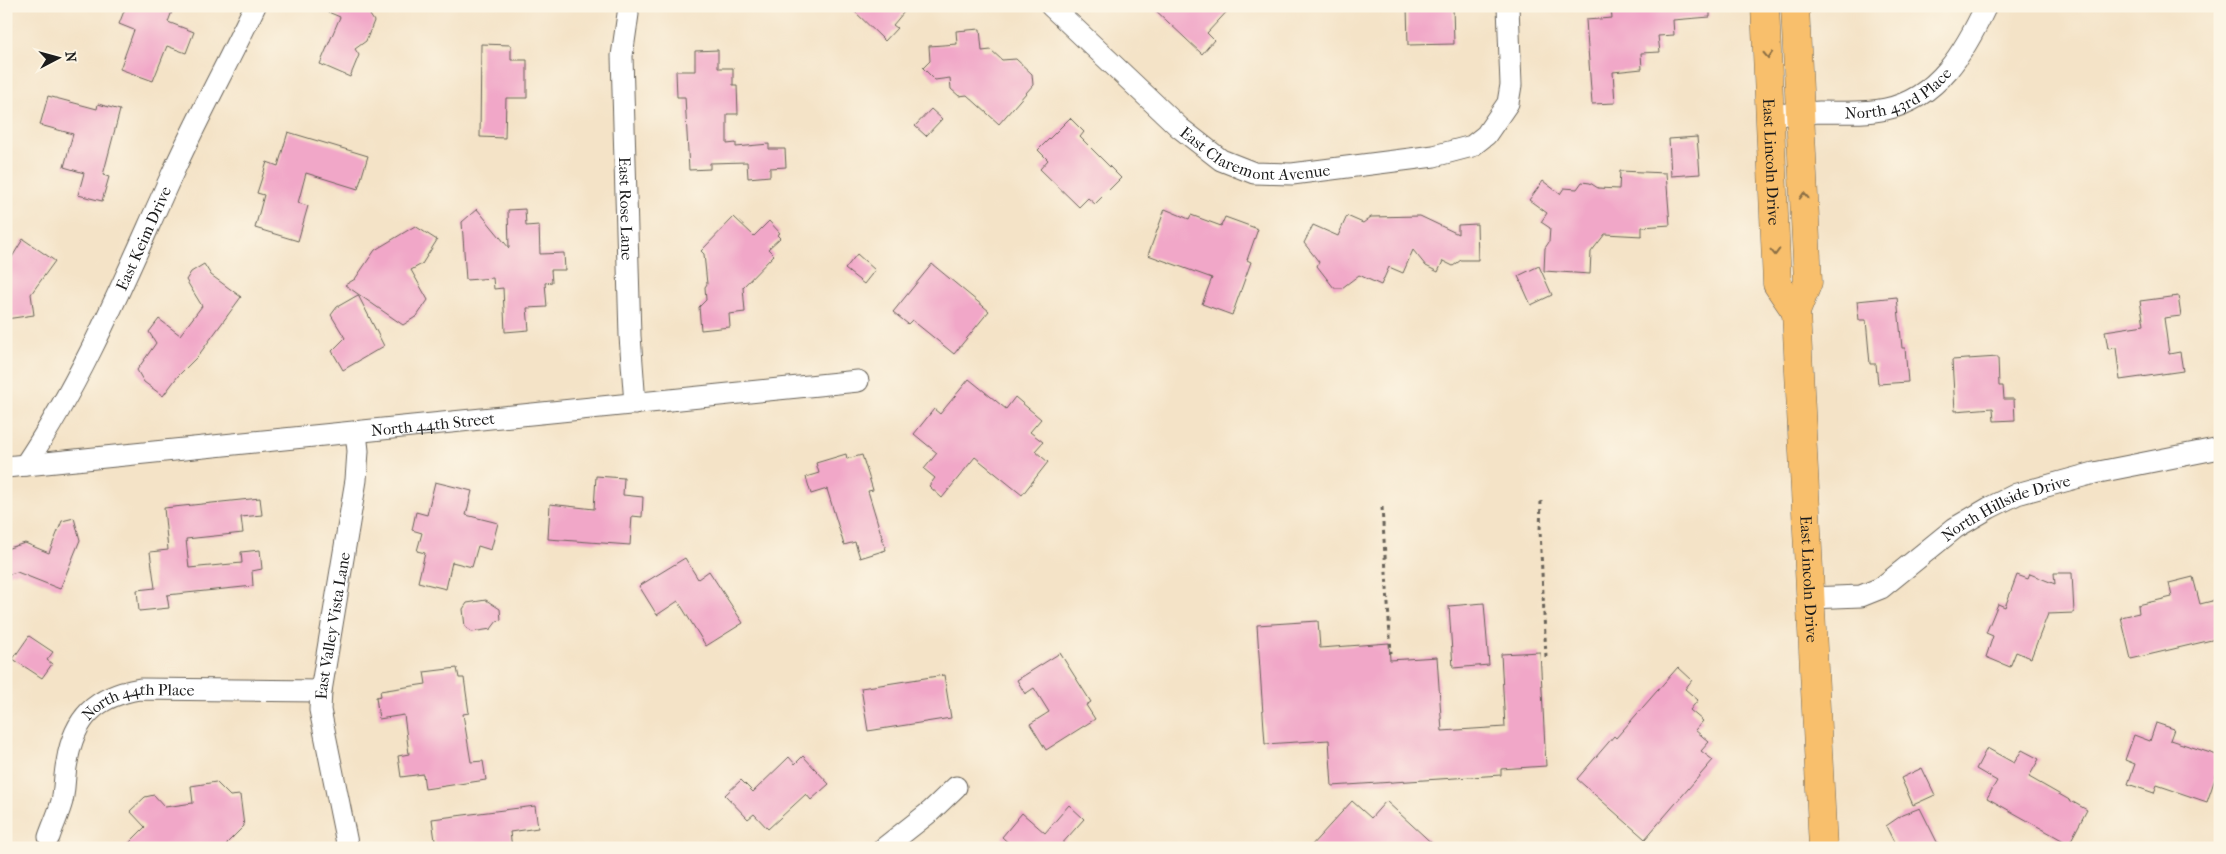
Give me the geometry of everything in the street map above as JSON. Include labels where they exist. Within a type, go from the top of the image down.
[{"type":"main road","name":"East Lincoln Drive","points":[[1765,6],[1777,284],[1796,312]]},
{"type":"main road","name":"East Lincoln Drive","points":[[1795,6],[1808,282],[1796,312],[1823,848]]},
{"type":"street","name":"East Keim Drive","points":[[15,466],[47,432],[78,378],[175,168],[255,6]]},
{"type":"street","name":"East Claremont Avenue","points":[[1051,6],[1180,128],[1221,160],[1254,172],[1292,174],[1434,156],[1472,146],[1486,135],[1508,103],[1511,84],[1508,6]]},
{"type":"street","name":"North 43rd Place","points":[[1770,115],[1867,112],[1886,110],[1910,101],[1930,88],[1948,70],[1969,42],[1986,6]]},
{"type":"street","name":"East Rose Lane","points":[[628,14],[622,56],[630,336],[635,404]]},
{"type":"street","name":"North 44th Street","points":[[15,466],[858,381]]},
{"type":"street","name":"East Valley Vista Lane","points":[[348,848],[323,730],[321,690],[356,480],[358,451],[356,432]]},
{"type":"street","name":"North Hillside Drive","points":[[1809,598],[1861,596],[1881,588],[1955,528],[2017,494],[2094,473],[2220,448]]},
{"type":"street","name":"North 44th Place","points":[[49,837],[62,800],[67,762],[73,736],[85,716],[102,700],[122,692],[140,689],[321,690]]},
{"type":"street","points":[[884,848],[931,812],[956,787]]},
{"type":"path","points":[[1541,501],[1546,656]]},
{"type":"path","points":[[1382,506],[1391,653]]},
{"type":"building","points":[[126,6],[174,6],[168,22],[194,32],[186,53],[167,46],[153,81],[120,69],[134,30],[119,24]]},
{"type":"building","points":[[314,6],[373,6],[370,15],[374,21],[366,41],[355,49],[359,55],[350,77],[320,64],[340,17]]},
{"type":"building","points":[[849,6],[909,6],[893,25],[897,28],[885,41]]},
{"type":"building","points":[[1151,6],[1232,6],[1207,33],[1214,40],[1202,54]]},
{"type":"building","points":[[1407,6],[1453,6],[1454,44],[1408,45]]},
{"type":"building","points":[[1642,6],[1710,6],[1710,17],[1673,20],[1674,35],[1658,36],[1660,52],[1641,53],[1642,69],[1613,72],[1615,103],[1592,104],[1586,20],[1612,18],[1611,9]]},
{"type":"building","points":[[980,29],[982,51],[991,50],[1002,60],[1016,59],[1032,74],[1033,85],[999,124],[967,95],[959,96],[951,89],[950,78],[935,80],[923,68],[930,61],[929,46],[957,44],[956,31]]},
{"type":"building","points":[[481,44],[511,45],[511,60],[527,60],[527,98],[506,98],[505,138],[480,137]]},
{"type":"building","points":[[718,50],[718,68],[733,68],[733,85],[737,85],[738,114],[727,114],[727,144],[736,143],[736,147],[769,144],[769,149],[785,149],[786,167],[770,168],[770,176],[748,178],[747,162],[710,163],[710,169],[689,170],[685,97],[677,97],[676,71],[695,71],[695,51]]},
{"type":"building","points":[[48,96],[97,109],[98,104],[120,110],[103,175],[109,177],[102,201],[78,195],[84,173],[64,167],[73,134],[40,125]]},
{"type":"building","points":[[931,109],[942,119],[926,136],[915,126]]},
{"type":"building","points":[[1070,118],[1084,132],[1080,137],[1121,178],[1095,204],[1088,198],[1079,207],[1040,169],[1048,160],[1038,150]]},
{"type":"building","points":[[288,132],[368,156],[358,189],[306,173],[298,203],[308,206],[298,241],[255,228],[264,195],[257,193],[267,162],[278,166]]},
{"type":"building","points":[[1697,137],[1700,174],[1671,176],[1669,139]]},
{"type":"building","points":[[1620,171],[1666,173],[1670,225],[1642,227],[1642,236],[1605,234],[1591,252],[1590,274],[1544,271],[1545,248],[1549,242],[1550,228],[1541,222],[1547,213],[1529,200],[1543,181],[1560,194],[1564,188],[1577,189],[1582,182],[1590,183],[1598,188],[1619,189]]},
{"type":"building","points":[[477,209],[509,248],[508,210],[525,209],[526,226],[539,225],[540,254],[564,253],[565,270],[551,270],[552,282],[545,283],[547,307],[527,308],[529,330],[505,332],[503,288],[494,289],[493,278],[466,280],[462,222]]},
{"type":"building","points":[[1165,209],[1189,219],[1191,215],[1221,226],[1225,217],[1258,229],[1247,260],[1251,262],[1232,315],[1202,304],[1212,278],[1148,255]]},
{"type":"building","points":[[1347,216],[1363,223],[1371,217],[1420,216],[1458,234],[1458,225],[1477,224],[1478,260],[1461,260],[1453,266],[1443,261],[1438,272],[1426,266],[1413,250],[1403,273],[1389,267],[1381,285],[1359,275],[1342,288],[1334,288],[1317,266],[1319,262],[1304,243],[1313,225],[1338,236]]},
{"type":"building","points":[[734,217],[754,236],[769,221],[780,233],[777,235],[780,238],[768,249],[774,255],[743,287],[745,312],[729,314],[730,327],[701,330],[699,307],[706,300],[705,287],[707,284],[704,254],[701,251]]},
{"type":"building","points":[[415,226],[437,240],[422,264],[411,270],[428,300],[417,316],[403,325],[345,285],[355,279],[375,250]]},
{"type":"building","points":[[23,239],[55,261],[31,294],[34,315],[6,319],[6,267]]},
{"type":"building","points":[[857,254],[875,270],[864,284],[845,269]]},
{"type":"building","points":[[204,264],[211,275],[241,297],[198,356],[178,376],[163,396],[144,382],[137,370],[156,343],[149,332],[159,319],[180,335],[202,306],[186,280],[191,272]]},
{"type":"building","points":[[932,264],[989,311],[954,354],[912,320],[908,324],[893,312]]},
{"type":"building","points":[[1539,266],[1552,295],[1531,305],[1518,276]]},
{"type":"building","points":[[358,295],[384,346],[343,370],[332,351],[345,338],[331,315],[337,307]]},
{"type":"building","points":[[2178,296],[2181,316],[2164,318],[2169,354],[2180,352],[2183,371],[2120,380],[2116,348],[2108,349],[2105,331],[2144,325],[2140,301]]},
{"type":"building","points":[[1897,297],[1902,348],[1905,348],[1908,382],[1878,384],[1876,364],[1870,364],[1866,320],[1859,320],[1857,301]]},
{"type":"building","points":[[1998,357],[1999,386],[2003,386],[2004,399],[2014,399],[2015,420],[1994,421],[1993,408],[1955,411],[1952,360]]},
{"type":"building","points":[[969,379],[1006,409],[1015,397],[1041,419],[1030,432],[1043,442],[1035,451],[1048,462],[1022,495],[975,457],[942,498],[929,486],[935,478],[924,469],[937,453],[914,434],[934,409],[940,414]]},
{"type":"building","points":[[846,454],[847,459],[862,455],[873,490],[868,491],[886,550],[860,558],[855,542],[844,545],[827,489],[811,494],[806,477],[819,473],[816,463]]},
{"type":"building","points":[[596,476],[624,478],[623,495],[643,497],[642,517],[632,516],[630,545],[548,539],[550,504],[594,509]]},
{"type":"building","points":[[435,482],[472,491],[466,515],[498,523],[491,550],[478,546],[472,567],[452,562],[446,589],[418,582],[425,553],[417,551],[422,533],[412,530],[416,512],[427,515]]},
{"type":"building","points":[[260,498],[262,515],[241,517],[243,533],[186,539],[189,568],[242,563],[241,552],[260,550],[262,569],[252,571],[253,586],[167,595],[169,608],[139,611],[137,590],[155,588],[150,552],[168,550],[164,508]]},
{"type":"building","points":[[74,518],[80,540],[60,589],[17,572],[6,575],[6,549],[25,543],[49,553],[62,521]]},
{"type":"building","points":[[685,558],[698,579],[709,571],[743,623],[706,646],[678,601],[657,615],[639,586]]},
{"type":"building","points":[[2054,573],[2072,573],[2074,613],[2048,614],[2031,658],[2016,652],[2010,667],[1986,657],[1993,636],[1986,633],[1998,604],[2005,607],[2017,575],[2028,579],[2030,574],[2055,584]]},
{"type":"building","points":[[2193,577],[2200,604],[2220,599],[2220,638],[2131,659],[2121,617],[2139,613],[2138,605],[2172,597],[2169,583]]},
{"type":"building","points":[[486,600],[500,609],[501,620],[497,621],[491,629],[472,632],[465,627],[463,609],[467,603]]},
{"type":"building","points":[[1484,603],[1489,665],[1453,668],[1449,606]]},
{"type":"building","points":[[1318,621],[1320,648],[1389,643],[1390,660],[1437,657],[1442,731],[1505,727],[1501,654],[1540,652],[1546,766],[1501,769],[1501,775],[1332,786],[1329,740],[1265,744],[1257,625]]},
{"type":"building","points":[[29,636],[53,652],[47,660],[52,664],[42,678],[13,659]]},
{"type":"building","points":[[1060,653],[1091,702],[1086,705],[1095,719],[1046,750],[1030,724],[1049,712],[1034,688],[1025,694],[1017,680]]},
{"type":"building","points":[[1678,667],[1692,680],[1685,689],[1698,700],[1690,710],[1703,721],[1695,730],[1709,742],[1701,751],[1713,760],[1645,839],[1577,779],[1614,736],[1616,738]]},
{"type":"building","points":[[457,668],[459,678],[464,678],[469,713],[463,714],[471,762],[483,761],[486,780],[425,789],[423,774],[401,777],[398,756],[409,754],[404,715],[379,719],[376,697],[381,696],[380,691],[426,684],[424,672]]},
{"type":"building","points":[[944,675],[951,718],[868,731],[861,688]]},
{"type":"building","points":[[2156,723],[2174,729],[2170,740],[2220,756],[2220,764],[2207,802],[2157,785],[2154,793],[2128,784],[2135,764],[2125,760],[2134,735],[2150,741]]},
{"type":"building","points":[[1987,748],[2014,763],[2022,750],[2039,759],[2029,777],[2087,810],[2069,844],[1987,798],[1997,781],[1976,769]]},
{"type":"building","points":[[803,756],[829,784],[811,800],[806,794],[768,829],[754,814],[748,819],[725,795],[741,780],[753,792],[789,757],[795,764]]},
{"type":"building","points":[[1922,768],[1935,795],[1913,805],[1901,778]]},
{"type":"building","points":[[216,782],[230,796],[240,795],[244,826],[227,843],[227,848],[124,848],[145,827],[130,811],[145,797],[154,795],[165,807],[193,803],[191,786]]},
{"type":"building","points":[[1352,801],[1371,818],[1386,801],[1437,848],[1309,848]]},
{"type":"building","points":[[1069,805],[1084,819],[1060,846],[1062,848],[1014,848],[1002,837],[1022,813],[1045,833]]},
{"type":"building","points":[[535,806],[538,828],[510,832],[512,848],[436,848],[432,819]]},
{"type":"building","points":[[1920,808],[1940,848],[1897,848],[1886,826],[1902,815]]}]
